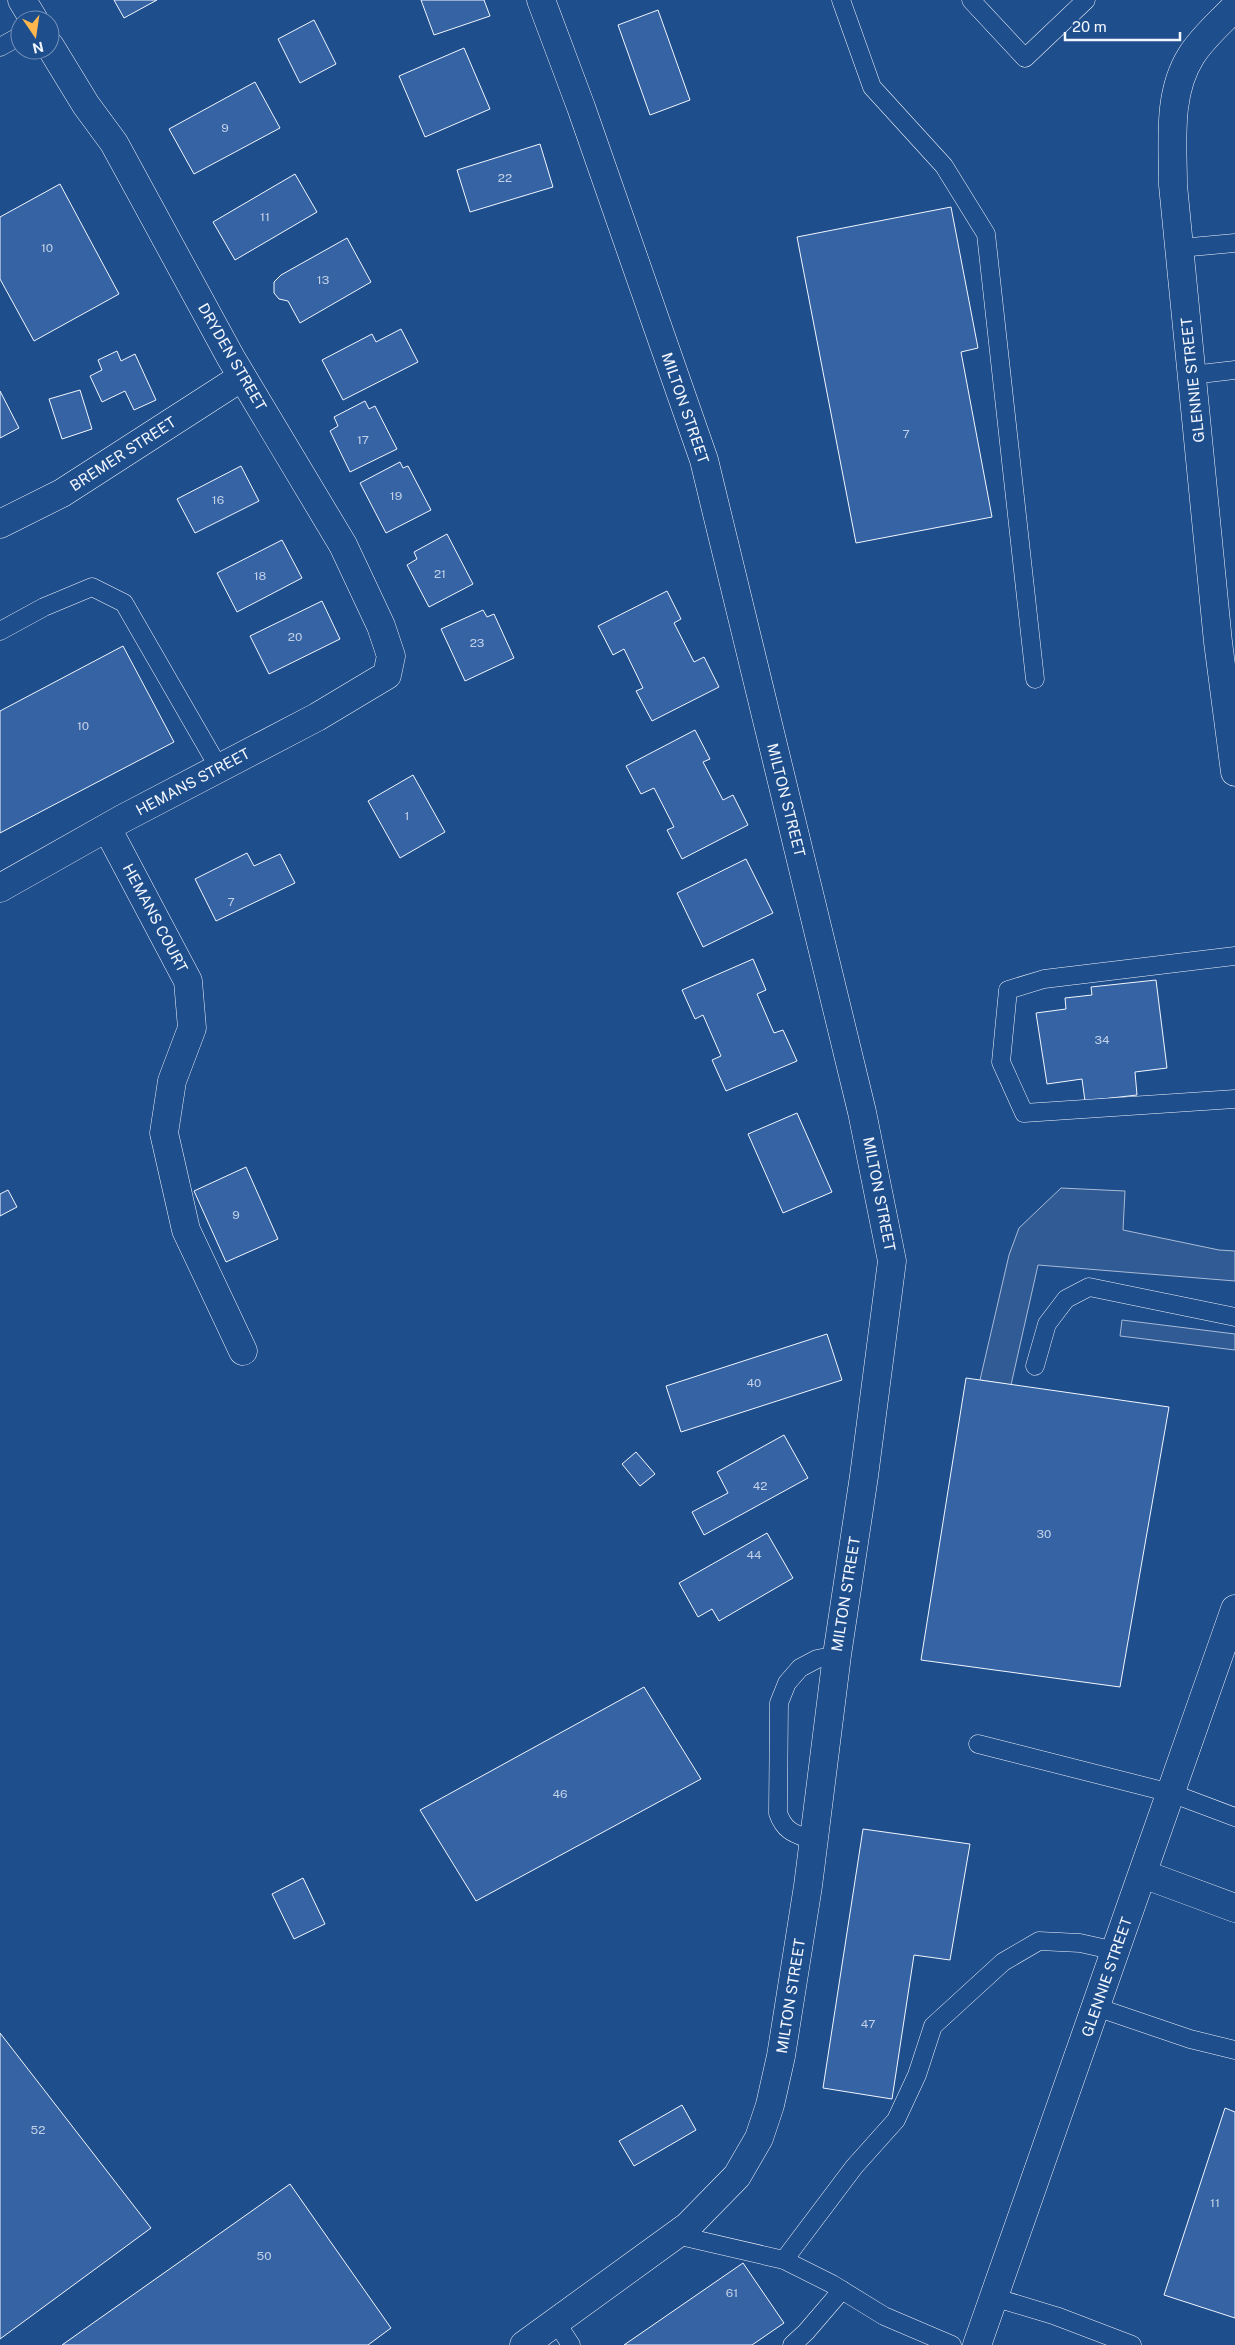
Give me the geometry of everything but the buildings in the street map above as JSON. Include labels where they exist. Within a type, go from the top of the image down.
[{"type":"street","name":"MILTON STREET","points":[[524,2345],[676,2235],[713,2202],[737,2176],[759,2138],[770,2105],[781,2056],[814,1841],[837,1656],[864,1476],[892,1261],[862,1112],[704,460],[581,107],[541,0]]},
{"type":"street","name":"GLENNIE STREET","points":[[1235,7],[1190,58],[1174,107],[1174,185],[1218,642],[1235,772]]},
{"type":"street","name":"DRYDEN STREET","points":[[59,60],[86,105],[114,143],[242,377],[343,545],[381,626],[391,656],[386,675]]},
{"type":"street","name":"BREMER STREET","points":[[0,524],[62,492],[242,377]]},
{"type":"street","name":"HEMANS STREET","points":[[0,888],[107,828],[317,717],[386,675]]},
{"type":"street","name":"HEMANS COURT","points":[[107,828],[188,981],[192,1028],[172,1081],[164,1133],[186,1230],[243,1351]]},
{"type":"street","name":"GLENNIE STREET","points":[[977,2345],[1235,1609]]},
{"type":"street","points":[[1143,1874],[1235,1908]]},
{"type":"lane","points":[[841,0],[872,87],[944,166],[986,234],[1035,679]]},
{"type":"lane","points":[[971,0],[1025,58],[1086,0]]},
{"type":"lane","points":[[1180,248],[1235,243]]},
{"type":"lane","points":[[1192,375],[1235,370]]},
{"type":"lane","points":[[0,631],[44,607],[92,587],[124,603],[219,768]]},
{"type":"lane","points":[[1235,956],[1044,979],[1008,990],[1001,1062],[1024,1112],[1235,1099]]},
{"type":"lane","points":[[1036,1366],[1048,1324],[1066,1299],[1089,1287],[1235,1316]]},
{"type":"lane","points":[[814,1841],[792,1832],[782,1825],[778,1813],[779,1703],[787,1683],[800,1668],[816,1659],[837,1656]]},
{"type":"lane","points":[[978,1744],[1172,1793],[1235,1817]]},
{"type":"lane","points":[[784,2260],[854,2167],[896,2120],[918,2075],[933,2026],[1003,1962],[1040,1941],[1080,1943],[1116,1951]]},
{"type":"lane","points":[[1096,2007],[1190,2039],[1235,2050]]},
{"type":"lane","points":[[676,2235],[784,2260],[842,2290],[884,2316],[952,2345]]},
{"type":"lane","points":[[792,2345],[806,2332],[842,2290]]},
{"type":"lane","points":[[993,2297],[1056,2316],[1132,2345]]},
{"type":"lane","points":[[556,2322],[571,2345]]},
{"type":"shaded area","points":[[1061,1188],[1125,1191],[1123,1230],[1219,1250],[1235,1251],[1235,1281],[1038,1265],[1011,1385],[980,1380],[1009,1255],[1019,1228]]},
{"type":"shaded area","points":[[1122,1320],[1235,1334],[1235,1350],[1120,1336]]}]
